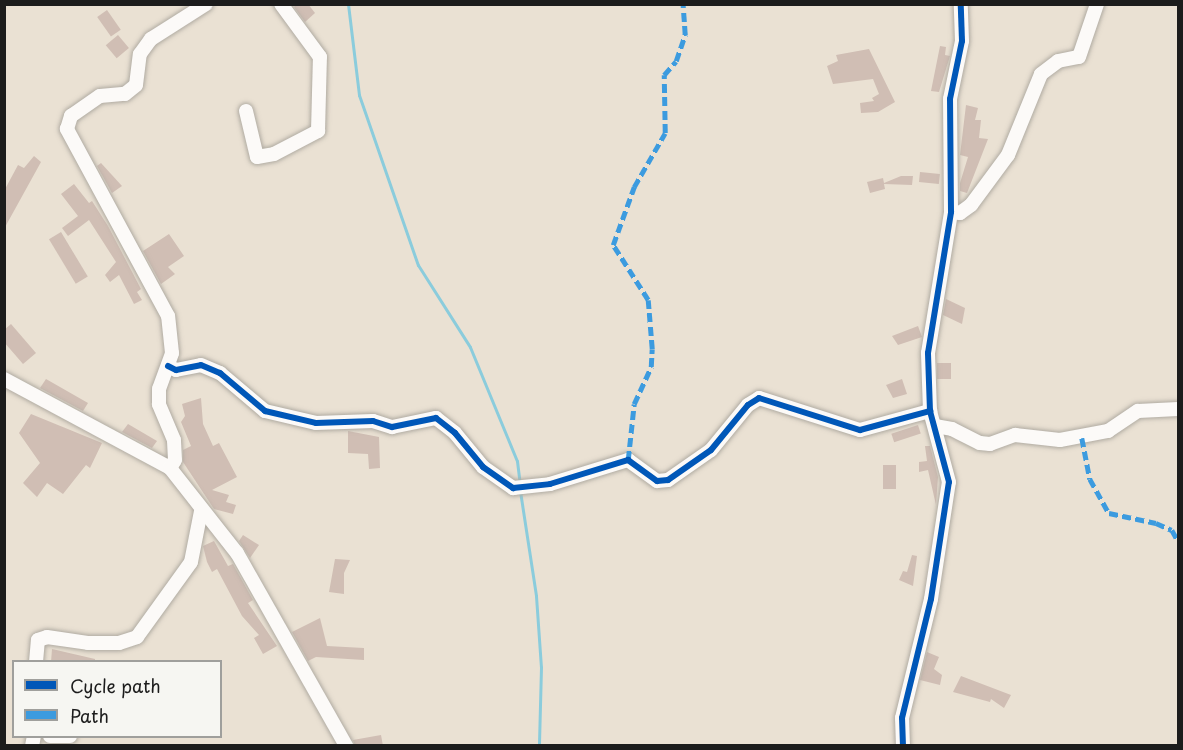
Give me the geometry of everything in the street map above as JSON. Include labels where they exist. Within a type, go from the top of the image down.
[{"type":"street","points":[[170,468],[175,460],[174,440],[159,404],[159,388],[168,366],[172,343],[160,295],[67,129],[70,116],[100,96],[125,94],[136,85],[140,54],[151,39],[206,4]]},
{"type":"street","points":[[246,111],[257,157],[274,154],[318,131],[320,57],[281,4]]},
{"type":"street","points":[[903,746],[902,718],[930,599],[949,482],[930,411],[928,353],[951,212],[950,99],[962,42],[961,4]]},
{"type":"street","points":[[951,212],[960,213],[970,205],[1008,155],[1041,74],[1058,61],[1079,57],[1097,4]]},
{"type":"street","points":[[168,366],[176,370],[201,365],[220,373],[265,411],[316,423],[374,421],[392,427],[436,418],[455,433],[483,467],[513,488],[550,484],[628,460],[657,481],[668,480],[711,450],[748,405],[759,398],[860,430],[930,411]]},
{"type":"street","points":[[4,379],[170,468],[201,511],[237,553],[346,746]]},
{"type":"street","points":[[935,426],[952,429],[980,444],[990,444],[1015,435],[1060,440],[1108,431],[1138,411],[1179,409]]},
{"type":"street","points":[[36,660],[38,640],[47,638],[119,643],[136,638],[191,562],[201,511]]},
{"type":"building","points":[[297,4],[308,4],[315,13],[305,22],[294,7]]},
{"type":"building","points":[[107,10],[121,30],[111,37],[97,17]]},
{"type":"building","points":[[118,35],[129,48],[117,58],[106,45]]},
{"type":"building","points":[[940,46],[946,47],[945,55],[950,56],[939,92],[931,91]]},
{"type":"building","points":[[869,49],[895,102],[878,112],[861,113],[860,103],[874,101],[872,98],[879,94],[873,79],[833,84],[827,66],[838,61],[836,55]]},
{"type":"building","points":[[966,105],[978,108],[975,120],[981,120],[979,138],[988,139],[967,193],[960,191],[960,183],[968,157],[960,155]]},
{"type":"building","points":[[34,156],[41,162],[4,229],[4,191],[18,165],[24,168]]},
{"type":"building","points":[[101,163],[122,186],[112,193],[97,166]]},
{"type":"building","points":[[920,172],[940,174],[939,184],[919,182]]},
{"type":"building","points":[[901,176],[913,176],[912,185],[884,184],[885,189],[870,193],[867,182],[883,178],[884,183]]},
{"type":"building","points":[[74,184],[89,203],[92,201],[108,226],[141,289],[137,292],[142,300],[134,304],[119,275],[110,282],[105,275],[116,262],[89,220],[68,236],[62,228],[78,216],[61,194]]},
{"type":"building","points":[[61,232],[88,277],[76,284],[49,239]]},
{"type":"building","points":[[169,234],[184,256],[168,267],[175,274],[161,284],[143,251]]},
{"type":"building","points":[[946,299],[965,308],[962,324],[943,315]]},
{"type":"building","points":[[11,324],[36,353],[23,364],[4,342],[4,330]]},
{"type":"building","points":[[918,326],[922,337],[898,345],[892,336]]},
{"type":"building","points":[[937,363],[951,363],[951,379],[937,379]]},
{"type":"building","points":[[46,379],[88,403],[83,411],[40,388]]},
{"type":"building","points":[[902,379],[907,394],[893,398],[886,385]]},
{"type":"building","points":[[201,398],[203,424],[213,446],[219,443],[237,477],[212,490],[229,495],[226,502],[236,505],[233,514],[214,509],[183,462],[183,450],[191,446],[181,422],[185,416],[182,404]]},
{"type":"building","points":[[31,414],[102,443],[90,468],[86,465],[63,494],[47,483],[37,497],[23,483],[40,463],[19,433]]},
{"type":"building","points":[[128,424],[157,441],[152,448],[122,432]]},
{"type":"building","points":[[918,425],[921,434],[894,442],[891,434]]},
{"type":"building","points":[[348,431],[379,437],[380,468],[369,469],[368,454],[348,453]]},
{"type":"building","points":[[925,446],[930,446],[938,477],[936,505],[928,470],[919,472],[919,462],[927,461]]},
{"type":"building","points":[[883,465],[896,465],[896,489],[883,489]]},
{"type":"building","points":[[243,535],[259,545],[250,558],[239,541]]},
{"type":"building","points":[[214,541],[228,566],[233,564],[253,600],[248,603],[277,646],[263,654],[254,638],[259,635],[242,616],[217,569],[212,572],[207,562],[203,546]]},
{"type":"building","points":[[912,555],[917,556],[913,586],[899,580],[903,571],[907,572]]},
{"type":"building","points":[[335,559],[350,560],[344,573],[344,594],[329,592]]},
{"type":"building","points":[[320,618],[327,646],[364,648],[364,660],[316,657],[308,661],[292,632]]},
{"type":"building","points":[[52,649],[95,659],[95,660],[51,660]]},
{"type":"building","points":[[927,652],[939,657],[934,669],[942,675],[940,685],[920,680]]},
{"type":"building","points":[[961,676],[1011,695],[1004,708],[991,699],[990,702],[953,692]]},
{"type":"building","points":[[381,735],[383,746],[355,746],[353,740]]},
{"type":"waterway","points":[[348,4],[359,95],[418,265],[470,347],[517,461],[520,484]]},
{"type":"waterway","points":[[520,491],[536,596],[541,667],[539,746]]},
{"type":"marked path","points":[[628,460],[634,404],[651,367],[652,349],[648,300],[613,245],[634,187],[665,133],[664,75],[676,61],[685,35],[683,4]]},
{"type":"marked path","points":[[1082,438],[1090,479],[1109,513],[1156,523],[1172,530],[1178,541]]},
{"type":"cycle path","points":[[903,746],[902,718],[931,599],[949,482],[930,411],[928,353],[951,212],[950,99],[962,41],[961,4]]},
{"type":"cycle path","points":[[168,366],[176,370],[201,365],[220,373],[265,411],[316,423],[373,421],[392,427],[436,418],[455,433],[483,467],[513,488],[550,484],[628,460],[657,481],[668,480],[711,450],[748,405],[759,398],[860,430],[930,411]]}]
